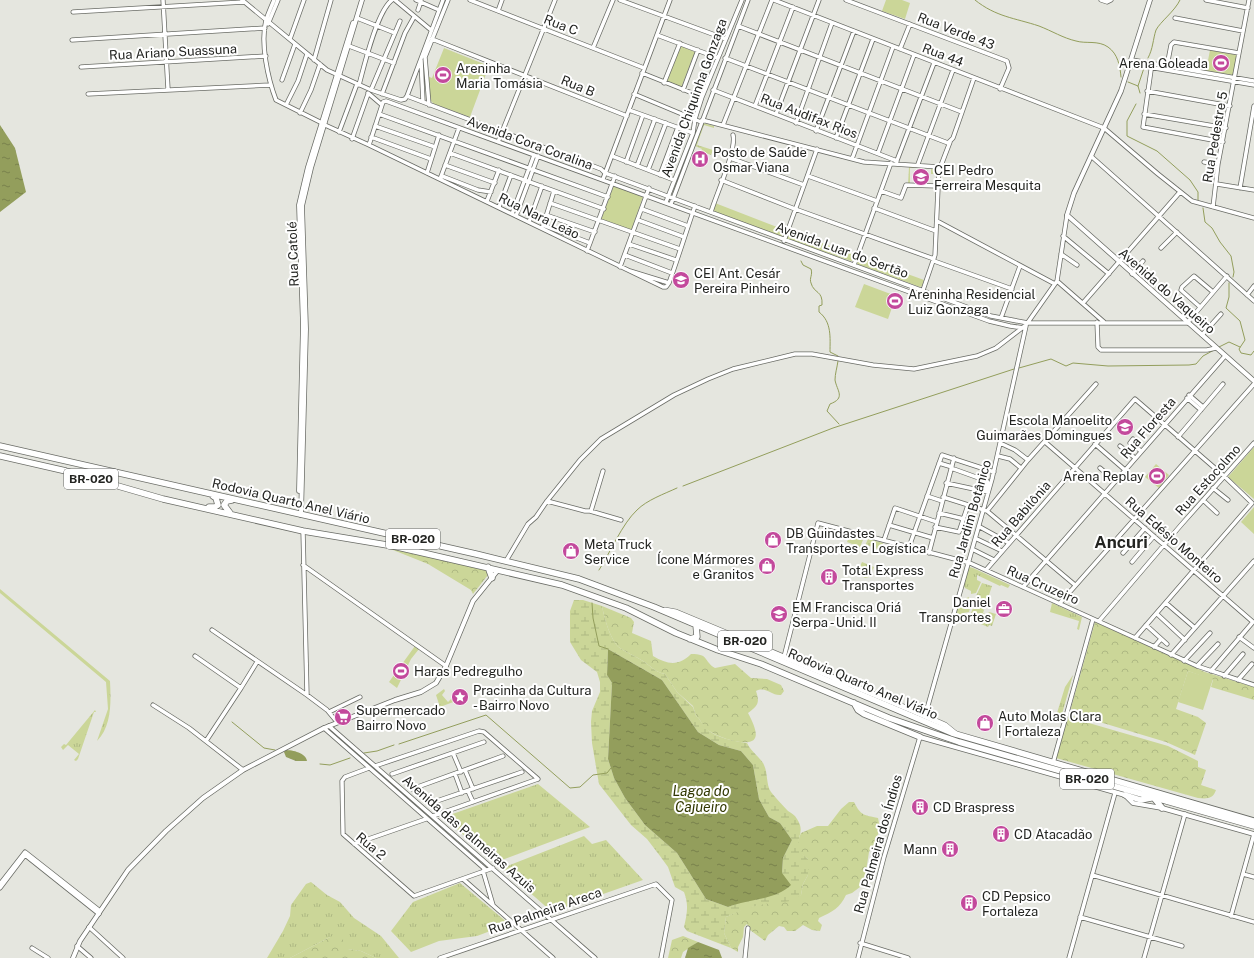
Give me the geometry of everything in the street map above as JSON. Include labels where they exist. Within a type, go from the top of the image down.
[{"type":"highway","name":"Rodovia Quarto Anel Viário","points":[[0,446],[232,500],[476,554],[579,579],[696,625],[854,692],[924,719],[957,735],[1254,821]]},
{"type":"highway","points":[[18,460],[21,451]]},
{"type":"highway","name":"Rodovia Quarto Anel Viário","points":[[0,456],[66,471],[144,494],[233,515],[303,531],[393,546],[531,577],[581,591],[607,600],[688,638],[761,664],[921,730],[1254,826]]},
{"type":"highway","points":[[196,506],[216,507],[217,500],[211,495]]},
{"type":"highway","points":[[232,500],[227,501],[224,506],[233,515]]},
{"type":"highway","points":[[473,564],[476,554]]},
{"type":"highway","points":[[488,567],[492,578]]},
{"type":"highway","points":[[531,577],[535,568]]},
{"type":"highway","points":[[688,638],[698,637],[696,625]]},
{"type":"highway","points":[[835,678],[854,692]]},
{"type":"highway","points":[[854,702],[858,710],[864,714],[920,737]]},
{"type":"highway","points":[[921,730],[924,719]]},
{"type":"highway","points":[[1125,796],[1141,800],[1153,798],[1162,808]]},
{"type":"main road","name":"BR-020","points":[[654,608],[676,612],[835,678],[924,719]]},
{"type":"street","points":[[163,0],[168,89]]},
{"type":"street","points":[[274,0],[265,28],[266,56],[270,85],[276,100],[339,132],[442,179],[445,165],[459,128]]},
{"type":"street","points":[[267,22],[278,0]]},
{"type":"street","points":[[290,39],[304,0]]},
{"type":"street","points":[[314,60],[331,0]]},
{"type":"street","name":"Rua Catolé","points":[[338,76],[349,46],[361,0]]},
{"type":"street","name":"Rua Catolé","points":[[299,515],[304,351],[300,233],[303,201],[323,124],[361,0]]},
{"type":"street","points":[[339,132],[358,84],[377,26],[386,6],[393,0],[431,30]]},
{"type":"street","points":[[416,0],[439,10]]},
{"type":"street","points":[[406,98],[443,0]]},
{"type":"street","points":[[429,104],[425,61],[432,39],[448,0]]},
{"type":"street","name":"Rua C","points":[[470,0],[644,68]]},
{"type":"street","points":[[498,11],[502,0]]},
{"type":"street","points":[[498,142],[555,0]]},
{"type":"street","points":[[593,48],[613,0]]},
{"type":"street","points":[[620,0],[726,39]]},
{"type":"street","points":[[603,179],[670,0]]},
{"type":"street","name":"Avenida Chiquinha Gonzaga","points":[[666,202],[693,133],[694,119],[702,97],[742,0]]},
{"type":"street","name":"Avenida Chiquinha Gonzaga","points":[[671,204],[701,121],[748,0]]},
{"type":"street","points":[[723,125],[773,0]]},
{"type":"street","name":"Rua 44","points":[[773,0],[1104,128],[1180,192],[1197,203],[1213,207]]},
{"type":"street","points":[[788,5],[790,0]]},
{"type":"street","points":[[776,114],[819,0]]},
{"type":"street","name":"Rua Verde 43","points":[[846,0],[1005,60],[1009,64],[1009,68],[1000,89]]},
{"type":"street","points":[[1101,0],[1107,2],[1111,0]]},
{"type":"street","points":[[506,561],[528,524],[536,517],[546,501],[580,460],[608,434],[674,395],[733,369],[795,354],[825,356],[895,368],[926,368],[987,352],[996,348],[1026,325],[1056,283],[1063,236],[1072,198],[1104,128],[1116,106],[1132,62],[1150,0]]},
{"type":"street","points":[[1206,0],[1248,8]]},
{"type":"street","name":"Rua Pedestre 5","points":[[1213,207],[1217,184],[1218,164],[1249,0]]},
{"type":"street","points":[[74,12],[243,1]]},
{"type":"street","name":"Avenida Cora Coralina","points":[[243,1],[314,60],[338,76],[371,90],[401,100],[406,98],[429,104],[600,168],[605,173],[674,198]]},
{"type":"street","points":[[418,10],[421,1]]},
{"type":"street","points":[[755,106],[793,7]]},
{"type":"street","points":[[382,94],[405,33],[414,17]]},
{"type":"street","points":[[357,18],[395,33]]},
{"type":"street","points":[[1175,18],[1243,31]]},
{"type":"street","points":[[371,90],[400,21]]},
{"type":"street","points":[[796,123],[821,58],[832,23]]},
{"type":"street","points":[[900,50],[910,24]]},
{"type":"street","points":[[738,26],[962,112]]},
{"type":"street","points":[[72,40],[265,28]]},
{"type":"street","points":[[816,131],[854,31]]},
{"type":"street","points":[[657,35],[718,58]]},
{"type":"street","name":"Rua B","points":[[432,39],[627,116]]},
{"type":"street","points":[[836,138],[873,39]]},
{"type":"street","points":[[1167,66],[1170,44],[1174,42],[1239,54]]},
{"type":"street","points":[[664,83],[680,43]]},
{"type":"street","points":[[282,80],[295,44]]},
{"type":"street","points":[[349,46],[394,63]]},
{"type":"street","points":[[852,159],[893,47]]},
{"type":"street","points":[[682,90],[698,50]]},
{"type":"street","points":[[286,105],[298,81],[307,54]]},
{"type":"street","points":[[878,153],[914,55]]},
{"type":"street","name":"Rua Ariano Suassuna","points":[[81,67],[266,56]]},
{"type":"street","points":[[421,57],[423,102]]},
{"type":"street","points":[[725,58],[910,129],[948,143],[950,142]]},
{"type":"street","points":[[1132,62],[1254,81]]},
{"type":"street","points":[[897,162],[934,63]]},
{"type":"street","points":[[300,113],[312,90],[320,64]]},
{"type":"street","points":[[1151,65],[1167,66],[1235,79],[1254,85]]},
{"type":"street","points":[[1151,65],[1142,125],[1143,127],[1223,142]]},
{"type":"street","points":[[918,164],[942,104],[953,70]]},
{"type":"street","points":[[642,73],[702,97]]},
{"type":"street","points":[[921,296],[934,260],[940,168],[974,78]]},
{"type":"street","points":[[88,94],[270,85]]},
{"type":"street","points":[[364,87],[368,94],[382,104],[369,145]]},
{"type":"street","name":"Rua Audifax Rios","points":[[713,90],[816,131],[878,153],[897,162]]},
{"type":"street","points":[[1147,91],[1230,106]]},
{"type":"street","points":[[352,138],[368,94]]},
{"type":"street","points":[[634,94],[694,119],[723,125],[852,159],[871,163],[897,162],[940,168]]},
{"type":"street","name":"Avenida Cora Coralina","points":[[382,104],[386,101],[671,204]]},
{"type":"street","points":[[1240,188],[1254,106]]},
{"type":"street","points":[[629,110],[693,133]]},
{"type":"street","points":[[379,114],[608,197]]},
{"type":"street","points":[[1144,114],[1226,128]]},
{"type":"street","points":[[626,162],[643,116]]},
{"type":"street","points":[[637,166],[655,119]]},
{"type":"street","points":[[694,119],[698,132]]},
{"type":"street","points":[[648,170],[666,124]]},
{"type":"street","points":[[375,126],[435,148]]},
{"type":"street","points":[[660,175],[678,128]]},
{"type":"street","points":[[427,173],[439,135]]},
{"type":"street","points":[[711,212],[730,158],[734,141],[733,135]]},
{"type":"street","points":[[371,137],[431,160]]},
{"type":"street","points":[[782,245],[808,176],[816,149]]},
{"type":"street","points":[[450,153],[604,209]]},
{"type":"street","points":[[514,215],[524,180],[534,155]]},
{"type":"street","points":[[514,215],[538,156]]},
{"type":"street","points":[[612,156],[674,180]]},
{"type":"street","points":[[1092,157],[1254,301]]},
{"type":"street","points":[[730,158],[804,185]]},
{"type":"street","points":[[1204,162],[1218,164]]},
{"type":"street","points":[[854,265],[891,163]]},
{"type":"street","points":[[445,165],[495,182]]},
{"type":"street","points":[[487,202],[499,170]]},
{"type":"street","points":[[499,208],[511,175]]},
{"type":"street","points":[[587,251],[604,209],[615,176]]},
{"type":"street","points":[[808,176],[877,201]]},
{"type":"street","name":"Rua Nara Leão","points":[[442,179],[478,190],[491,192]]},
{"type":"street","name":"Rua Nara Leão","points":[[442,179],[529,222],[590,244]]},
{"type":"street","points":[[721,180],[795,209],[1012,289]]},
{"type":"street","points":[[1217,184],[1254,190]]},
{"type":"street","points":[[881,190],[901,198],[906,185],[938,186]]},
{"type":"street","points":[[529,222],[542,186]]},
{"type":"street","points":[[620,267],[630,244],[649,188]]},
{"type":"street","points":[[542,227],[554,191]]},
{"type":"street","points":[[1083,303],[1180,192]]},
{"type":"street","name":"Avenida Luar do Sertão","points":[[674,198],[784,240],[1001,318],[1026,325]]},
{"type":"street","points":[[550,203],[680,249]]},
{"type":"street","name":"Avenida Luar do Sertão","points":[[671,204],[989,321],[1010,326],[1026,325]]},
{"type":"street","points":[[625,255],[672,273],[695,206]]},
{"type":"street","points":[[1213,207],[1254,218]]},
{"type":"street","points":[[642,208],[688,226]]},
{"type":"street","points":[[874,208],[936,230]]},
{"type":"street","points":[[546,215],[595,232]]},
{"type":"street","name":"Avenida do Vaqueiro","points":[[1067,215],[1254,382]]},
{"type":"street","points":[[638,220],[684,237]]},
{"type":"street","points":[[936,221],[1020,266],[1056,283],[1083,303],[1104,322]]},
{"type":"street","name":"Rua Nara Leão","points":[[542,227],[625,270],[668,285],[672,273]]},
{"type":"street","points":[[1162,248],[1177,232]]},
{"type":"street","points":[[1063,236],[1109,274]]},
{"type":"street","points":[[630,244],[676,260]]},
{"type":"street","points":[[1061,254],[1076,265]]},
{"type":"street","points":[[1132,274],[1143,261]]},
{"type":"street","points":[[1001,318],[1020,266]]},
{"type":"street","points":[[1200,307],[1181,290],[1181,288],[1195,276],[1213,292]]},
{"type":"street","points":[[1026,325],[1097,322],[1187,322],[1227,276]]},
{"type":"street","points":[[1247,295],[1254,286]]},
{"type":"street","points":[[1202,335],[1222,314]]},
{"type":"street","points":[[1097,322],[1098,347],[1102,350],[1207,350],[1217,348]]},
{"type":"street","name":"Rua Jardim Botânico","points":[[924,719],[967,566],[970,563],[985,510],[987,491],[998,456],[1026,325]]},
{"type":"street","name":"Rua Floresta","points":[[1023,587],[1045,560],[1225,356]]},
{"type":"street","points":[[1060,603],[1254,382]]},
{"type":"street","points":[[985,510],[1096,384]]},
{"type":"street","points":[[1178,437],[1223,384]]},
{"type":"street","points":[[1188,397],[1202,409]]},
{"type":"street","name":"Rua Babilônia","points":[[986,570],[1015,535],[1135,400],[1164,424]]},
{"type":"street","points":[[1135,638],[1252,503],[1252,501],[1164,424]]},
{"type":"street","points":[[1133,439],[1130,443],[1141,451]]},
{"type":"street","name":"Rua Edésio Monteiro","points":[[1045,442],[1253,622]]},
{"type":"street","points":[[1000,443],[1015,450],[1028,460]]},
{"type":"street","name":"Rua Estocolmo","points":[[1099,621],[1213,488],[1254,443]]},
{"type":"street","points":[[1095,444],[1125,470]]},
{"type":"street","points":[[1120,446],[1135,458]]},
{"type":"street","points":[[909,547],[942,455],[994,472]]},
{"type":"street","points":[[998,456],[1010,459],[1021,468]]},
{"type":"street","points":[[929,552],[946,483],[954,458]]},
{"type":"street","points":[[939,463],[988,483],[987,491],[946,483]]},
{"type":"street","points":[[1100,468],[1115,481]]},
{"type":"street","points":[[590,511],[593,509],[603,471]]},
{"type":"street","points":[[1213,488],[1228,500]]},
{"type":"street","points":[[927,496],[985,510],[1075,586]]},
{"type":"street","points":[[1203,500],[1217,513]]},
{"type":"street","points":[[546,501],[621,520]]},
{"type":"street","points":[[935,527],[958,533],[968,505]]},
{"type":"street","points":[[884,540],[893,509],[897,508],[937,522]]},
{"type":"street","points":[[939,513],[964,519]]},
{"type":"street","name":"Rua Cruzeiro","points":[[784,657],[818,523],[970,563],[1184,661],[1224,676],[1254,685]]},
{"type":"street","points":[[889,525],[933,538]]},
{"type":"street","points":[[980,527],[1009,543]]},
{"type":"street","points":[[1123,553],[1145,528]]},
{"type":"street","points":[[303,531],[307,695]]},
{"type":"street","points":[[1132,562],[1154,536]]},
{"type":"street","points":[[977,539],[1002,551]]},
{"type":"street","points":[[974,550],[994,560]]},
{"type":"street","points":[[1171,655],[1254,562]]},
{"type":"street","points":[[303,565],[446,666]]},
{"type":"street","points":[[73,958],[77,946],[128,870],[166,831],[203,798],[243,770],[324,728],[429,689],[436,683],[446,666],[473,601],[498,570]]},
{"type":"street","points":[[1166,603],[1195,628]]},
{"type":"street","points":[[1156,614],[1185,640]]},
{"type":"street","points":[[1053,764],[1093,619]]},
{"type":"street","points":[[1211,671],[1253,622]]},
{"type":"street","points":[[1146,625],[1167,644]]},
{"type":"street","points":[[212,630],[307,695],[329,712],[337,722]]},
{"type":"street","points":[[1184,661],[1210,633]]},
{"type":"street","points":[[1239,637],[1254,648]]},
{"type":"street","points":[[1154,647],[1161,639]]},
{"type":"street","points":[[1197,666],[1218,644]]},
{"type":"street","points":[[1224,676],[1244,654]]},
{"type":"street","points":[[195,656],[241,688]]},
{"type":"street","points":[[206,741],[257,662]]},
{"type":"street","points":[[1238,680],[1252,666]]},
{"type":"street","points":[[329,712],[360,697]]},
{"type":"street","points":[[152,705],[206,741],[243,770]]},
{"type":"street","name":"Avenida das Palmeiras Azuis","points":[[329,726],[595,958]]},
{"type":"street","name":"Avenida das Palmeiras Azuis","points":[[324,728],[484,871]]},
{"type":"street","points":[[375,766],[477,730],[484,732],[538,779],[433,816]]},
{"type":"street","points":[[920,737],[1125,796],[1133,803],[1162,808],[1254,834],[1231,916]]},
{"type":"street","name":"Rua Palmeira dos Índios","points":[[858,958],[860,943],[884,857],[920,737]]},
{"type":"street","points":[[392,774],[484,742]]},
{"type":"street","points":[[453,753],[461,772]]},
{"type":"street","points":[[412,789],[504,756]]},
{"type":"street","name":"Rua 2","points":[[369,768],[345,777],[342,781],[342,831],[346,837],[414,896],[462,879]]},
{"type":"street","points":[[465,770],[473,802]]},
{"type":"street","points":[[431,803],[522,772]]},
{"type":"street","points":[[455,774],[462,793]]},
{"type":"street","points":[[1069,958],[1115,793]]},
{"type":"street","points":[[1144,958],[1185,814]]},
{"type":"street","points":[[354,844],[426,819]]},
{"type":"street","points":[[0,888],[25,852],[99,912]]},
{"type":"street","points":[[0,884],[14,867]]},
{"type":"street","points":[[493,868],[462,879],[553,958]]},
{"type":"street","points":[[484,871],[493,906]]},
{"type":"street","points":[[1243,874],[1254,877]]},
{"type":"street","points":[[1092,875],[1254,922]]},
{"type":"street","name":"Rua Palmeira Areca","points":[[440,958],[656,884],[672,900],[661,958]]},
{"type":"street","points":[[1080,917],[1182,946]]},
{"type":"street","points":[[90,927],[123,958]]},
{"type":"street","points":[[745,958],[748,928]]},
{"type":"street","points":[[860,943],[908,958]]},
{"type":"street","points":[[77,946],[91,958]]},
{"type":"street","points":[[32,948],[48,958]]},
{"type":"green space","points":[[886,0],[902,0],[910,3],[905,19],[882,11]]},
{"type":"green space","points":[[681,46],[695,52],[681,88],[667,81]]},
{"type":"green space","points":[[444,48],[489,66],[470,117],[434,104],[430,100],[427,76],[432,78]]},
{"type":"green space","name":"Arena Goleada","points":[[1210,50],[1237,55],[1233,75],[1206,71]]},
{"type":"green space","points":[[703,123],[714,126],[714,128],[704,125],[697,145],[713,150],[711,155],[701,151],[702,149],[695,146]]},
{"type":"green space","points":[[909,167],[934,168],[935,174],[931,174],[931,168],[923,168],[923,174],[919,174],[919,168],[910,168],[910,183],[918,184],[908,184]]},
{"type":"green space","points":[[918,178],[923,178],[923,184],[918,184]]},
{"type":"green space","points":[[614,185],[643,197],[631,231],[601,220]]},
{"type":"green space","points":[[715,203],[785,230],[781,237],[712,211]]},
{"type":"green space","points":[[789,231],[855,255],[851,261],[787,239]]},
{"type":"green space","points":[[858,256],[924,280],[922,286],[920,287],[857,264]]},
{"type":"green space","points":[[864,284],[896,296],[888,319],[855,307]]},
{"type":"green space","points":[[1254,447],[1254,499],[1228,477]]},
{"type":"green space","name":"Arena Replay","points":[[1156,464],[1169,475],[1159,488],[1145,477]]},
{"type":"green space","points":[[1254,507],[1254,534],[1241,522]]},
{"type":"green space","points":[[850,535],[863,540],[860,547],[847,542]]},
{"type":"green space","points":[[868,539],[883,543],[880,550],[867,545],[865,550],[873,553],[863,550]]},
{"type":"green space","points":[[383,546],[488,570],[488,575],[473,594],[471,590],[428,564]]},
{"type":"green space","points":[[862,562],[874,567],[869,577],[865,578],[857,573]]},
{"type":"green space","points":[[969,567],[1010,585],[1008,588],[1001,585],[1000,586],[977,575],[977,580],[981,582],[976,593],[971,594],[971,591],[965,588],[963,584]]},
{"type":"green space","points":[[982,583],[992,586],[987,601],[976,596]]},
{"type":"green space","points":[[0,589],[110,681],[110,713],[106,728],[97,741],[108,709],[106,682],[0,593]]},
{"type":"green space","points":[[969,597],[968,604],[971,605],[969,612],[963,613],[960,616],[956,614],[959,601]]},
{"type":"green space","points":[[574,600],[583,600],[602,606],[608,629],[620,648],[637,657],[655,670],[665,674],[677,692],[693,707],[696,716],[704,726],[714,734],[747,743],[764,765],[769,789],[788,811],[795,816],[800,825],[801,830],[798,844],[802,853],[808,859],[808,875],[803,884],[801,895],[788,901],[755,906],[726,917],[724,933],[731,948],[687,931],[684,927],[687,901],[684,892],[675,887],[668,867],[660,856],[647,839],[631,825],[599,784],[592,743],[591,722],[592,711],[600,692],[600,682],[597,672],[581,660],[570,642],[570,611]],"holes":[[[608,649],[662,680],[698,732],[719,745],[741,751],[753,765],[759,799],[769,817],[780,823],[792,840],[783,858],[782,873],[766,897],[741,902],[728,907],[706,899],[677,853],[645,825],[625,798],[614,778],[608,759],[612,683],[607,675]]]},
{"type":"green space","points":[[975,603],[984,610],[983,613],[987,615],[989,612],[996,614],[992,626],[989,625],[988,627],[976,622],[977,620],[974,619],[971,613]]},
{"type":"green space","points":[[1052,603],[1082,617],[1079,630],[1077,629],[1079,621],[1050,612]]},
{"type":"green space","points":[[602,606],[631,618],[634,622],[632,633],[651,641],[653,656],[658,659],[673,663],[682,661],[691,654],[697,654],[704,657],[715,668],[735,664],[751,678],[767,679],[781,685],[784,691],[781,695],[774,694],[766,690],[756,691],[758,699],[757,704],[748,713],[756,732],[754,740],[750,742],[734,741],[719,736],[705,728],[696,716],[693,706],[677,692],[665,674],[655,670],[617,645],[608,629]]},
{"type":"green space","points":[[1095,622],[1205,672],[1254,687],[1254,700],[1211,687],[1213,680],[1188,671],[1176,709],[1198,717],[1206,723],[1195,755],[1166,742],[1083,717],[1073,712],[1071,708]]},
{"type":"green space","name":"Haras Pedregulho","points":[[415,646],[419,649],[411,659],[397,688],[389,682]]},
{"type":"green space","points":[[1188,671],[1213,679],[1203,710],[1178,702]]},
{"type":"green space","points":[[1073,675],[1060,717],[1057,713],[1065,687]]},
{"type":"green space","points":[[444,689],[445,691],[442,695],[448,702],[453,697],[456,701],[440,707],[436,695]]},
{"type":"green space","points":[[95,710],[96,712],[94,712],[78,759],[76,761],[74,760],[79,754],[68,745],[63,750],[61,747],[64,744],[66,745]]},
{"type":"green space","points":[[1070,714],[1082,721],[1168,746],[1198,761],[1198,767],[1206,770],[1201,785],[1216,790],[1215,793],[1209,798],[1198,798],[1056,758],[1067,717]]},
{"type":"green space","points":[[538,784],[590,827],[494,863],[444,817]]},
{"type":"green space","points":[[849,802],[854,802],[863,814],[878,818],[880,828],[875,843],[869,852],[864,884],[852,893],[846,895],[835,909],[819,918],[818,921],[822,925],[820,931],[812,930],[803,925],[795,931],[787,931],[784,927],[779,926],[768,935],[765,941],[750,930],[747,924],[744,927],[743,937],[738,947],[738,952],[731,948],[724,933],[726,917],[745,908],[801,895],[803,884],[808,875],[808,859],[798,851],[797,848],[801,833],[817,826],[828,826],[841,809]]},
{"type":"green space","points":[[584,836],[592,844],[606,840],[643,880],[552,912],[502,868]]},
{"type":"green space","points":[[311,882],[327,895],[340,902],[354,918],[381,936],[399,958],[376,958],[361,951],[347,949],[330,937],[290,958],[267,958],[290,916],[291,905],[306,884]]},
{"type":"green space","points":[[460,883],[509,924],[477,936],[439,941],[411,952],[391,931],[413,902]]},
{"type":"green space","points":[[340,934],[348,949],[361,951],[376,958],[290,958],[330,937]]},
{"type":"green space","points":[[683,936],[698,942],[683,952],[681,958],[668,958],[672,940]]},
{"type":"water","points":[[0,125],[15,148],[26,192],[0,212]]},
{"type":"water","name":"Lagoa do Cajueiro","points":[[608,649],[662,680],[698,732],[719,745],[741,751],[753,765],[759,799],[769,817],[780,823],[792,840],[783,858],[782,873],[791,885],[785,890],[778,894],[728,907],[706,899],[677,853],[645,825],[625,798],[614,778],[608,759],[612,683],[607,675]]},
{"type":"water","points":[[285,750],[295,751],[302,754],[307,761],[296,761],[286,757],[284,752]]},
{"type":"water","points":[[698,942],[719,950],[722,958],[685,958],[688,948]]},
{"type":"waterway","points":[[975,0],[998,14],[1039,26],[1080,42],[1096,43],[1108,47],[1116,57],[1121,77]]},
{"type":"waterway","points":[[1148,58],[1156,30],[1180,0]]},
{"type":"waterway","points":[[1138,86],[1144,68]]},
{"type":"waterway","points":[[1128,82],[1138,86],[1140,93]]},
{"type":"waterway","points":[[1136,104],[1127,121],[1127,136],[1157,151],[1190,180],[1198,192],[1198,202]]},
{"type":"waterway","points":[[1203,208],[1205,222],[1212,228],[1220,242],[1231,256],[1234,272],[1233,277]]},
{"type":"waterway","points":[[801,261],[803,265],[811,269],[812,273],[810,280],[812,286],[820,294],[822,300],[822,305],[819,306],[819,312],[826,320],[828,325],[830,352],[838,356]]},
{"type":"waterway","points":[[1229,283],[1229,297],[1226,308],[1240,321],[1245,340],[1239,349],[1241,353],[1251,355],[1254,351]]},
{"type":"waterway","points":[[1219,347],[1229,342],[1240,347]]},
{"type":"waterway","points":[[1019,368],[1051,359],[1066,366],[1073,363],[1108,366],[1189,365],[1196,364],[1203,356],[1216,349]]},
{"type":"waterway","points":[[838,361],[835,380],[839,391],[839,397],[835,402],[830,404],[827,411],[839,424]]},
{"type":"waterway","points":[[683,486],[833,428],[1014,369]]},
{"type":"waterway","points":[[599,570],[626,523],[637,510],[651,500],[677,488]]},
{"type":"waterway","points":[[592,603],[593,618],[599,646],[608,649]]},
{"type":"waterway","points":[[399,744],[486,715],[570,788],[580,787],[593,775],[607,773],[611,768]]},
{"type":"waterway","points":[[232,722],[264,748],[275,750]]},
{"type":"waterway","points":[[364,753],[377,751],[394,745]]},
{"type":"waterway","points":[[320,764],[330,765],[350,758]]},
{"type":"place","name":"Arena Goleada","points":[[1221,63]]},
{"type":"place","name":"Areninha Maria Tomásia","points":[[443,75]]},
{"type":"place","name":"Posto de Saúde Osmar Viana","points":[[700,159]]},
{"type":"place","name":"CEI Pedro Ferreira Mesquita","points":[[921,177]]},
{"type":"place","name":"CEI Ant. Cesár Pereira Pinheiro","points":[[681,280]]},
{"type":"place","name":"Areninha Residencial Luiz Gonzaga","points":[[895,301]]},
{"type":"place","name":"Escola Manoelito Guimarães Domingues","points":[[1125,427]]},
{"type":"place","name":"Arena Replay","points":[[1157,476]]},
{"type":"place","name":"DB Guindastes Transportes e Logística","points":[[773,540]]},
{"type":"place","name":"Meta Truck Service","points":[[571,551]]},
{"type":"place","name":"Ícone Mármores e Granitos","points":[[767,566]]},
{"type":"place","name":"Total Express Transportes","points":[[829,577]]},
{"type":"place","name":"Daniel Transportes","points":[[1004,609]]},
{"type":"place","name":"EM Francisca Oriá Serpa - Unid. II","points":[[779,614]]},
{"type":"place","name":"Haras Pedregulho","points":[[401,671]]},
{"type":"place","name":"Pracinha da Cultura - Bairro Novo","points":[[460,697]]},
{"type":"place","name":"Supermercado Bairro Novo","points":[[343,717]]},
{"type":"place","name":"Auto Molas Clara | Fortaleza","points":[[985,723]]},
{"type":"place","name":"CD Braspress","points":[[920,807]]},
{"type":"place","name":"CD Atacadão","points":[[1001,834]]},
{"type":"place","name":"Mann","points":[[950,849]]},
{"type":"place","name":"CD Pepsico Fortaleza","points":[[969,903]]},
{"type":"district","name":"Ancuri","points":[[1121,542]]}]
